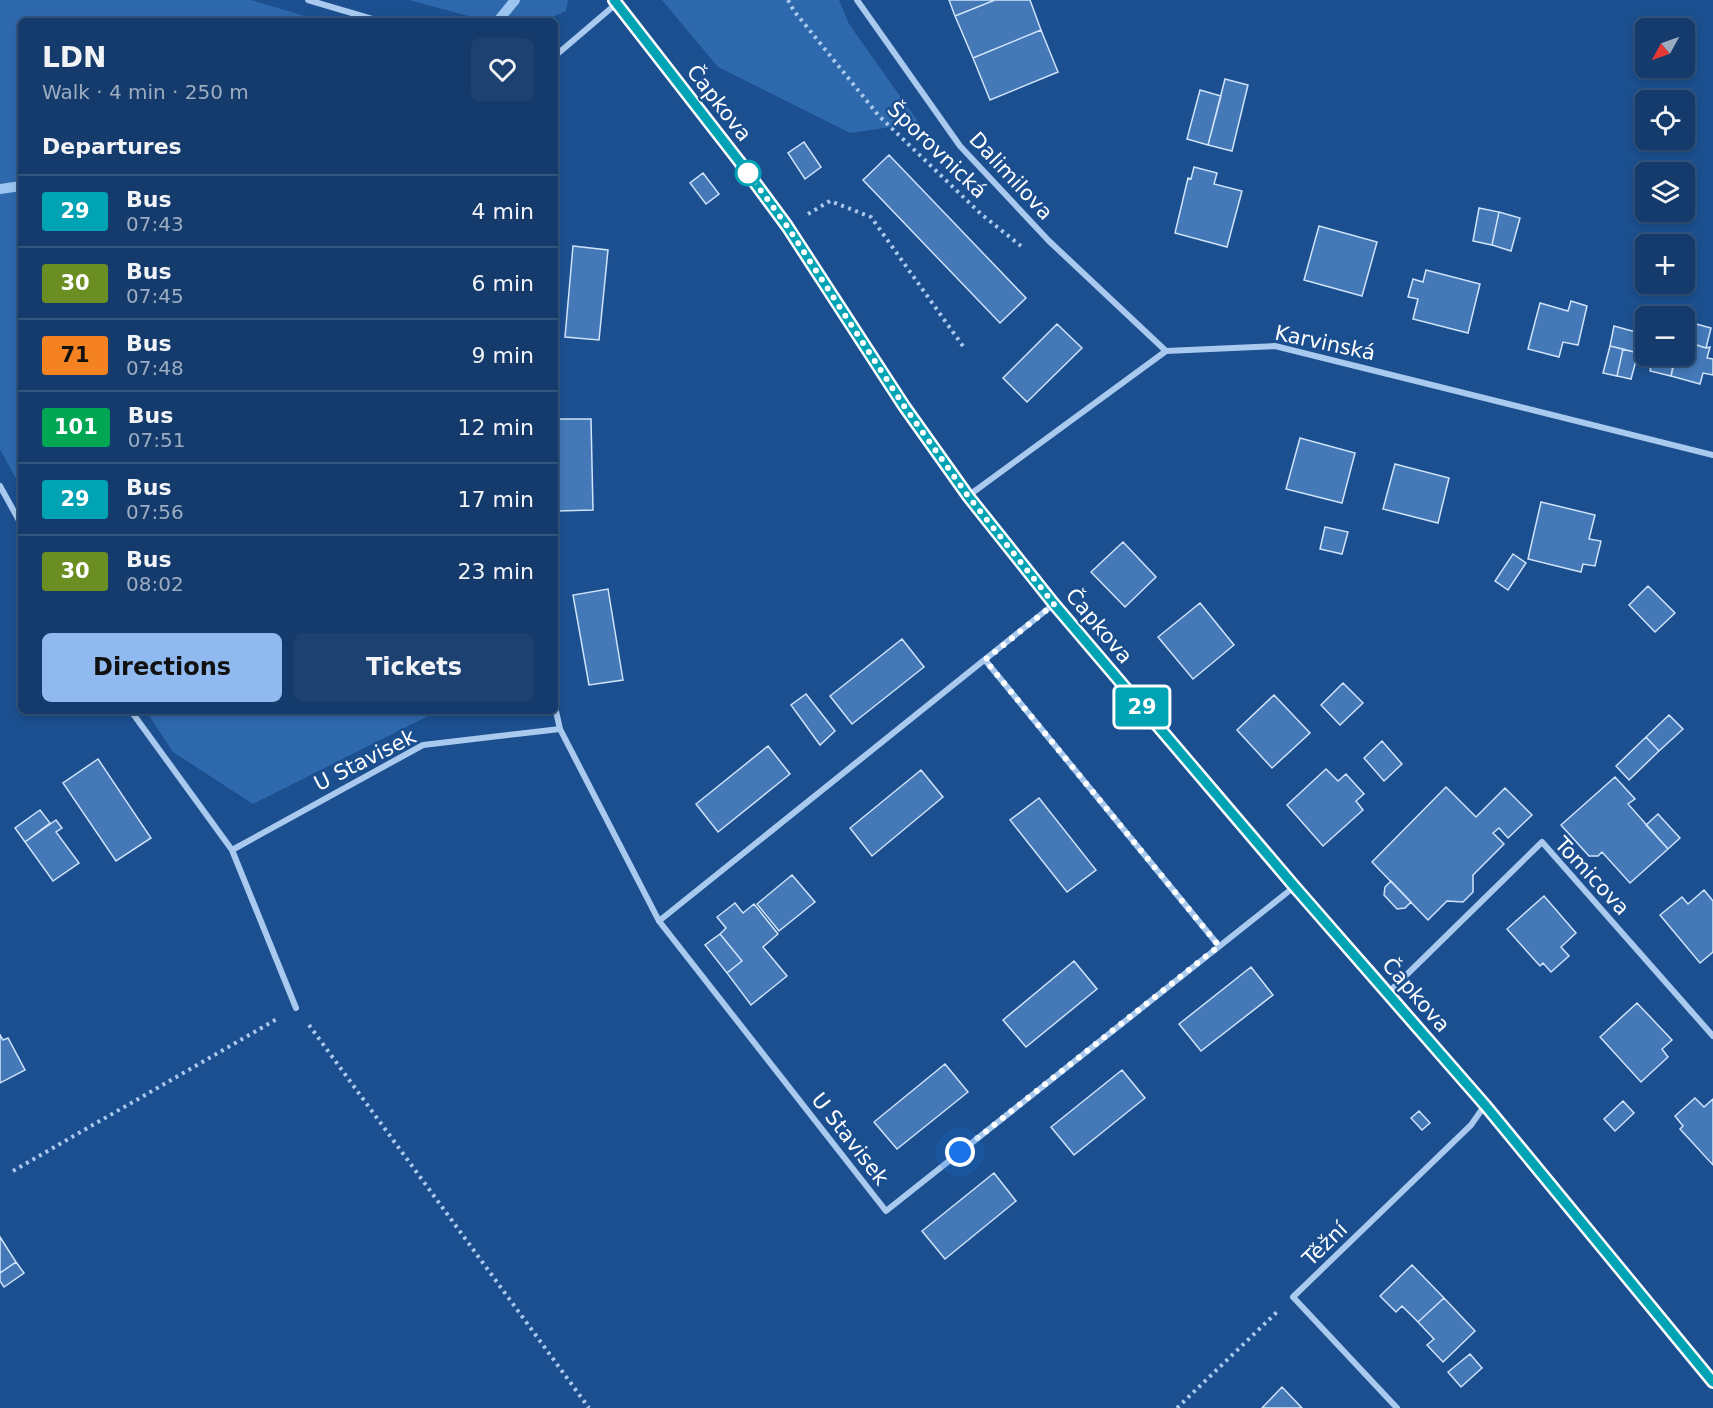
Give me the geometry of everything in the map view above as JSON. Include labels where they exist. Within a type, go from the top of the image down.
[{"type":"street","points":[[308,0],[369,18]]},
{"type":"street","name":"Dalimilova","points":[[857,0],[960,146],[1049,241],[1166,351]]},
{"type":"street","points":[[558,54],[615,2]]},
{"type":"street","name":"Čapkova","points":[[615,2],[787,226],[904,406],[968,496],[1054,604],[1294,886],[1485,1105],[1713,1382]]},
{"type":"street","name":"Karvinská","points":[[1166,351],[1275,346],[1713,455]]},
{"type":"street","points":[[968,496],[1166,351]]},
{"type":"street","points":[[0,486],[18,519]]},
{"type":"street","points":[[659,921],[1054,604]]},
{"type":"street","points":[[985,660],[1219,946]]},
{"type":"street","points":[[133,714],[231,850],[296,1008]]},
{"type":"street","name":"U Stavisek","points":[[557,714],[560,729],[659,921],[886,1211],[1294,886]]},
{"type":"street","name":"U Stavisek","points":[[231,850],[423,745],[560,729]]},
{"type":"street","name":"Tomicova","points":[[1388,993],[1542,842],[1713,1036]]},
{"type":"street","name":"Těžní","points":[[1293,1298],[1471,1125],[1485,1105]]},
{"type":"street","points":[[1293,1298],[1398,1408]]},
{"type":"path","name":"Šporovnická","points":[[788,0],[794,11],[879,116],[981,214],[1028,251]]},
{"type":"path","points":[[787,226],[830,201],[871,217],[965,349]]},
{"type":"path","points":[[13,1171],[296,1008],[589,1408]]},
{"type":"path","points":[[1177,1408],[1293,1298]]},
{"type":"shaded area","points":[[0,0],[251,0],[312,18],[18,18],[18,482],[0,449]]},
{"type":"shaded area","points":[[409,0],[568,0],[566,11],[550,18],[476,18]]},
{"type":"shaded area","points":[[662,0],[839,0],[849,24],[919,123],[850,133],[718,67]]},
{"type":"shaded area","points":[[148,714],[432,714],[253,804],[173,752]]},
{"type":"building","points":[[949,0],[995,0],[955,16]]},
{"type":"building","points":[[995,0],[1030,0],[1041,30],[973,58],[955,16]]},
{"type":"building","points":[[1041,30],[1058,72],[990,100],[973,58]]},
{"type":"building","points":[[1225,79],[1248,85],[1232,151],[1208,145]]},
{"type":"building","points":[[1200,90],[1221,96],[1208,145],[1187,139]]},
{"type":"building","points":[[804,142],[821,167],[805,179],[788,153]]},
{"type":"building","points":[[889,155],[1026,298],[1000,323],[863,180]]},
{"type":"building","points":[[1194,167],[1217,173],[1214,184],[1242,191],[1227,247],[1175,233],[1188,178],[1191,179]]},
{"type":"building","points":[[703,173],[719,194],[706,204],[690,183]]},
{"type":"building","points":[[1479,208],[1499,212],[1492,245],[1473,241]]},
{"type":"building","points":[[1499,212],[1520,218],[1511,251],[1492,245]]},
{"type":"building","points":[[1319,226],[1377,242],[1362,296],[1304,280]]},
{"type":"building","points":[[573,246],[608,250],[599,340],[565,337]]},
{"type":"building","points":[[1426,270],[1480,284],[1468,333],[1413,319],[1418,299],[1408,297],[1413,279],[1423,282]]},
{"type":"building","points":[[1571,301],[1587,306],[1578,345],[1563,342],[1559,357],[1528,349],[1540,303],[1568,311]]},
{"type":"building","points":[[1057,324],[1082,348],[1027,402],[1003,378]]},
{"type":"building","points":[[1695,324],[1711,328],[1706,348],[1695,344]]},
{"type":"building","points":[[1614,326],[1635,332],[1635,352],[1610,346]]},
{"type":"building","points":[[1695,344],[1710,347],[1707,358],[1713,359],[1713,375],[1703,373],[1700,384],[1671,376],[1674,366],[1695,366]]},
{"type":"building","points":[[1610,346],[1623,349],[1617,376],[1603,373]]},
{"type":"building","points":[[1623,349],[1635,352],[1631,379],[1617,376]]},
{"type":"building","points":[[1651,366],[1673,366],[1671,376],[1650,371]]},
{"type":"building","points":[[558,419],[591,419],[593,510],[558,511]]},
{"type":"building","points":[[1300,438],[1355,453],[1342,503],[1286,489]]},
{"type":"building","points":[[1395,464],[1449,478],[1438,523],[1383,509]]},
{"type":"building","points":[[1541,502],[1595,515],[1589,539],[1601,541],[1595,566],[1583,564],[1581,572],[1528,559]]},
{"type":"building","points":[[1325,527],[1348,532],[1342,554],[1320,549]]},
{"type":"building","points":[[1123,542],[1156,577],[1125,607],[1091,572]]},
{"type":"building","points":[[1513,554],[1526,563],[1508,590],[1495,581]]},
{"type":"building","points":[[1648,586],[1675,613],[1655,632],[1629,605]]},
{"type":"building","points":[[608,589],[623,680],[589,685],[573,595]]},
{"type":"building","points":[[1200,603],[1234,645],[1193,679],[1158,637]]},
{"type":"building","points":[[902,639],[924,667],[852,724],[830,696]]},
{"type":"building","points":[[1343,683],[1363,703],[1340,725],[1321,705]]},
{"type":"building","points":[[806,694],[835,731],[820,745],[791,705]]},
{"type":"building","points":[[1274,695],[1310,733],[1272,768],[1237,730]]},
{"type":"building","points":[[1669,715],[1683,729],[1659,751],[1646,737]]},
{"type":"building","points":[[1646,737],[1659,751],[1629,780],[1616,766]]},
{"type":"building","points":[[1382,741],[1402,764],[1384,781],[1364,758]]},
{"type":"building","points":[[768,746],[790,774],[718,832],[696,804]]},
{"type":"building","points":[[98,759],[151,838],[116,861],[63,783]]},
{"type":"building","points":[[1326,769],[1338,781],[1346,774],[1364,794],[1356,801],[1363,810],[1323,846],[1287,805]]},
{"type":"building","points":[[921,770],[943,797],[872,856],[850,828]]},
{"type":"building","points":[[1615,777],[1635,799],[1628,804],[1668,849],[1630,883],[1602,852],[1598,856],[1589,856],[1561,825]]},
{"type":"building","points":[[1446,787],[1476,817],[1505,788],[1532,815],[1508,838],[1499,828],[1493,833],[1504,844],[1473,875],[1473,892],[1463,902],[1447,901],[1428,920],[1372,862]]},
{"type":"building","points":[[1039,798],[1096,870],[1067,892],[1010,820]]},
{"type":"building","points":[[40,810],[50,823],[25,842],[15,828]]},
{"type":"building","points":[[1658,814],[1680,838],[1668,849],[1646,825]]},
{"type":"building","points":[[56,820],[62,828],[56,832],[79,863],[53,881],[25,842]]},
{"type":"building","points":[[792,875],[815,902],[779,931],[757,904]]},
{"type":"building","points":[[1391,881],[1411,902],[1405,908],[1397,909],[1384,895],[1385,887]]},
{"type":"building","points":[[1704,890],[1713,901],[1713,952],[1700,963],[1660,915],[1682,897],[1688,904]]},
{"type":"building","points":[[1544,896],[1576,933],[1561,947],[1569,956],[1551,972],[1543,963],[1540,966],[1507,929]]},
{"type":"building","points":[[735,903],[743,913],[754,904],[778,934],[763,947],[787,976],[751,1005],[727,973],[742,961],[720,934],[726,928],[717,917]]},
{"type":"building","points":[[720,934],[742,961],[727,973],[705,945]]},
{"type":"building","points":[[1074,961],[1097,989],[1026,1047],[1003,1020]]},
{"type":"building","points":[[1251,967],[1273,995],[1201,1051],[1179,1024]]},
{"type":"building","points":[[1637,1003],[1672,1040],[1662,1049],[1668,1057],[1641,1082],[1600,1037]]},
{"type":"building","points":[[0,1035],[3,1040],[8,1038],[25,1070],[0,1083]]},
{"type":"building","points":[[945,1064],[968,1092],[897,1149],[874,1122]]},
{"type":"building","points":[[1122,1070],[1145,1098],[1074,1155],[1051,1127]]},
{"type":"building","points":[[1695,1098],[1704,1107],[1713,1099],[1713,1165],[1680,1129],[1683,1126],[1675,1116]]},
{"type":"building","points":[[1623,1101],[1634,1113],[1615,1131],[1604,1119]]},
{"type":"building","points":[[1419,1111],[1430,1123],[1422,1130],[1411,1118]]},
{"type":"building","points":[[994,1173],[1016,1201],[945,1259],[922,1231]]},
{"type":"building","points":[[0,1237],[16,1262],[0,1273]]},
{"type":"building","points":[[16,1262],[24,1273],[4,1287],[0,1281],[0,1273]]},
{"type":"building","points":[[1412,1265],[1444,1298],[1418,1322],[1402,1306],[1396,1312],[1380,1296]]},
{"type":"building","points":[[1444,1298],[1475,1331],[1443,1362],[1427,1345],[1434,1339],[1418,1322]]},
{"type":"building","points":[[1470,1354],[1482,1368],[1461,1387],[1448,1372]]},
{"type":"building","points":[[1282,1387],[1302,1408],[1262,1408]]},
{"type":"waterway","points":[[500,18],[515,0]]},
{"type":"waterway","points":[[0,189],[18,186]]},
{"type":"bus line","name":"29","points":[[614,0],[787,226],[904,406],[968,496],[1054,604],[1294,886],[1485,1105],[1713,1382]]},
{"type":"route","points":[[748,173],[787,226],[904,406],[968,496],[1054,604],[985,660],[1219,946],[960,1152]]}]
